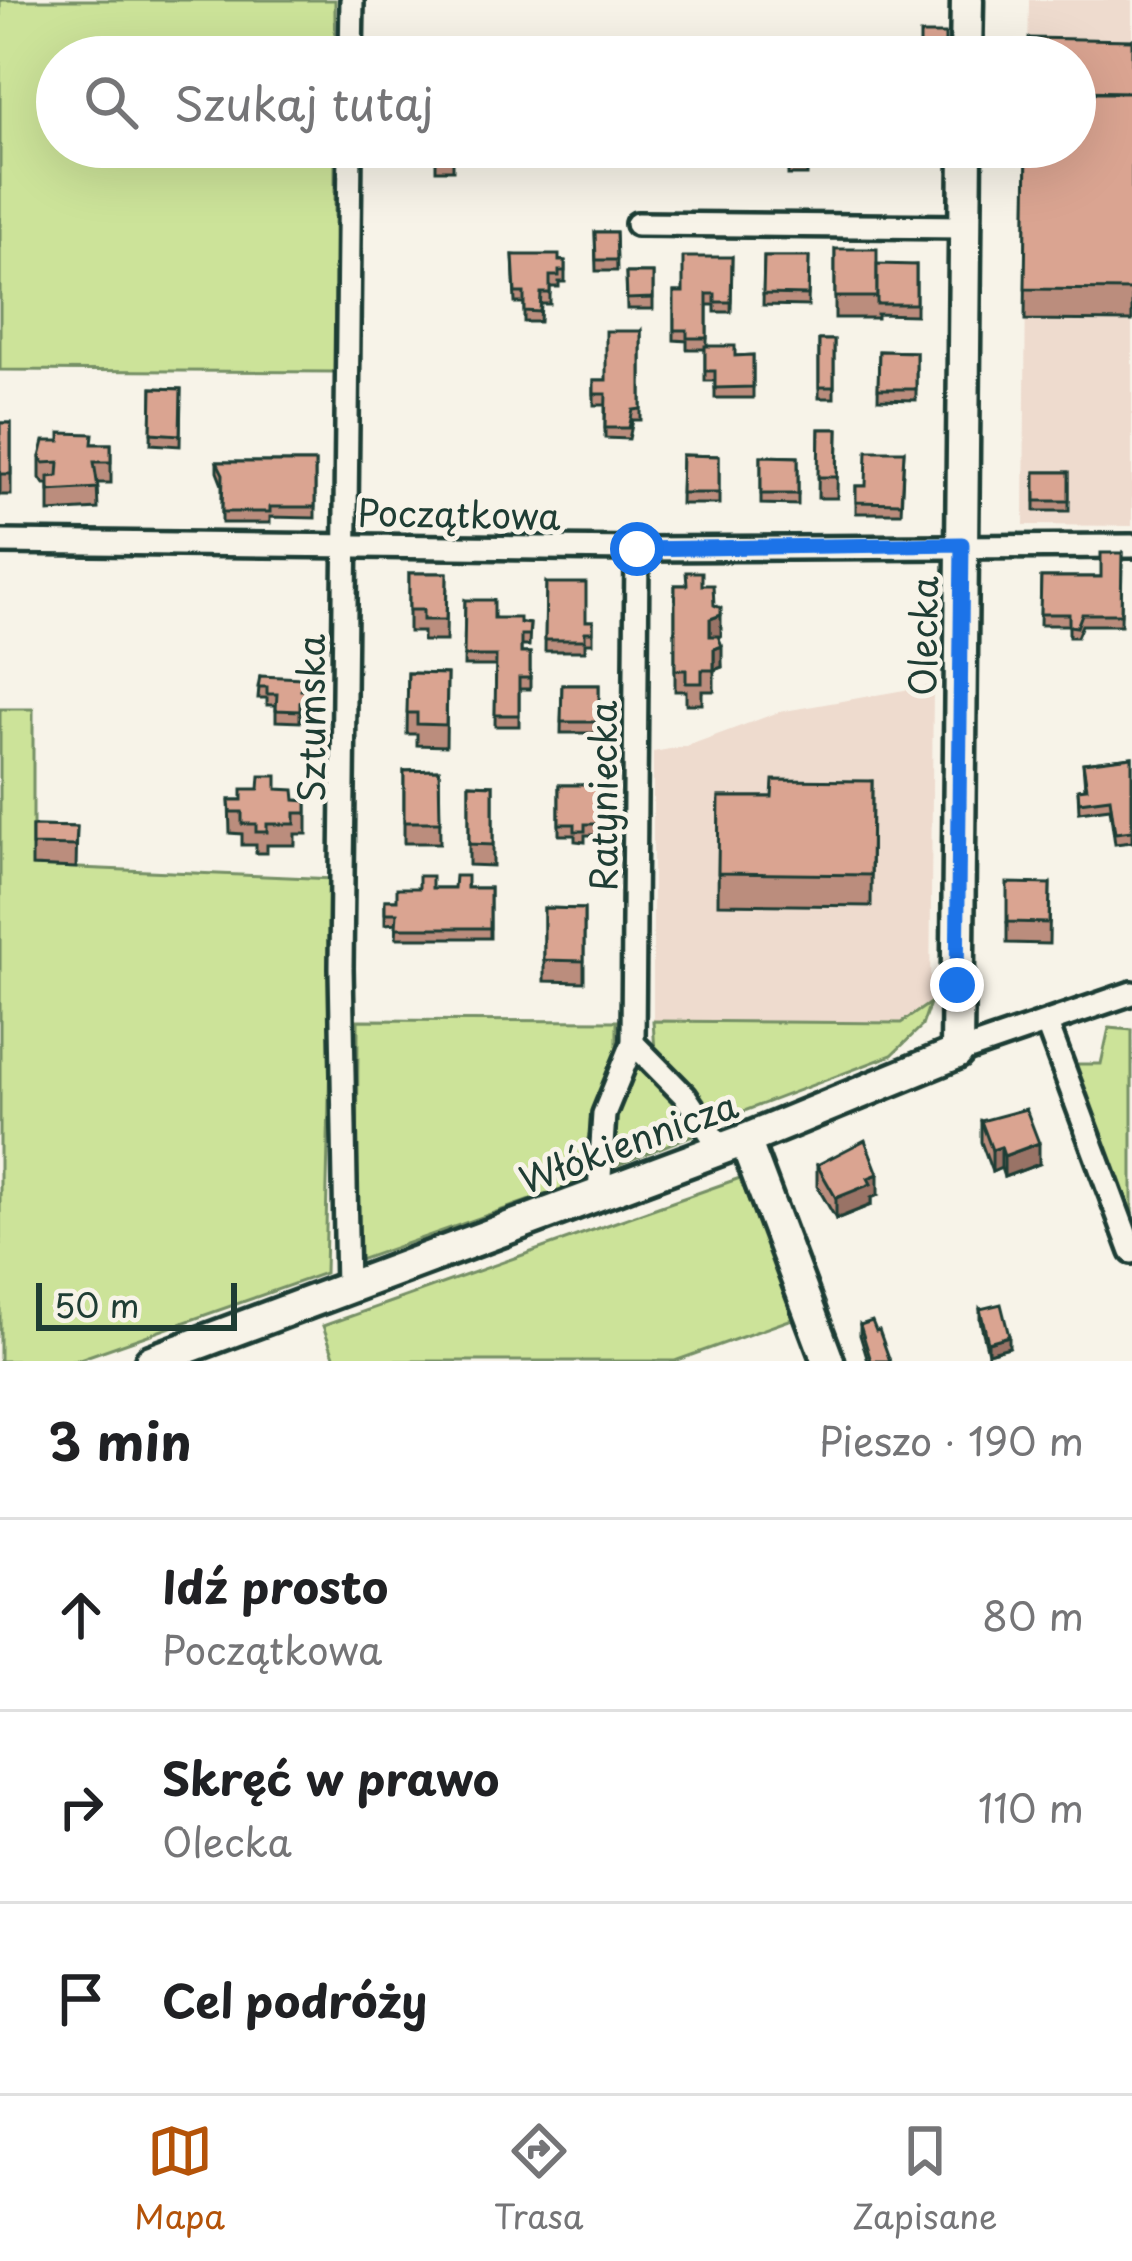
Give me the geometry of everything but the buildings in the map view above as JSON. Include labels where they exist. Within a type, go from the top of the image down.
[{"type":"street","points":[[351,36],[352,0]]},
{"type":"street","points":[[966,36],[967,0]]},
{"type":"street","name":"Sztumska","points":[[347,1288],[341,968],[350,168]]},
{"type":"street","name":"Olecka","points":[[957,1053],[966,168]]},
{"type":"street","points":[[637,224],[965,226]]},
{"type":"street","name":"Początkowa","points":[[0,542],[637,549],[1132,546]]},
{"type":"street","name":"Ratyniecka","points":[[599,1192],[604,1114],[633,1043],[637,549]]},
{"type":"street","name":"Włókiennicza","points":[[161,1359],[733,1144],[957,1053],[1132,993]]},
{"type":"street","points":[[1046,1024],[1132,1252]]},
{"type":"street","points":[[633,1043],[733,1144],[828,1361]]},
{"type":"shaded area","points":[[1029,0],[1132,0],[1132,526],[1024,525],[1027,168],[1096,168],[1096,36],[1028,36]]},
{"type":"shaded area","points":[[933,685],[930,1003],[902,1023],[653,1021],[653,752],[687,746],[779,712]]},
{"type":"green space","points":[[0,0],[335,0],[335,36],[36,36],[36,168],[335,168],[335,372],[0,370]]},
{"type":"green space","points":[[0,709],[33,709],[33,866],[334,879],[325,1273],[74,1361],[0,1361]]},
{"type":"green space","points":[[930,1003],[922,1026],[892,1055],[718,1121],[655,1051],[653,1021],[901,1023]]},
{"type":"green space","points":[[358,1020],[617,1021],[617,1056],[586,1144],[587,1180],[357,1261]]},
{"type":"green space","points":[[1109,1028],[1132,1030],[1132,1238],[1067,1064],[1101,1064]]},
{"type":"green space","points":[[634,1064],[663,1083],[698,1133],[607,1169],[613,1115]]},
{"type":"green space","points":[[740,1178],[795,1318],[675,1361],[336,1361],[323,1326]]},
{"type":"route","points":[[637,549],[962,544],[957,985]]}]
